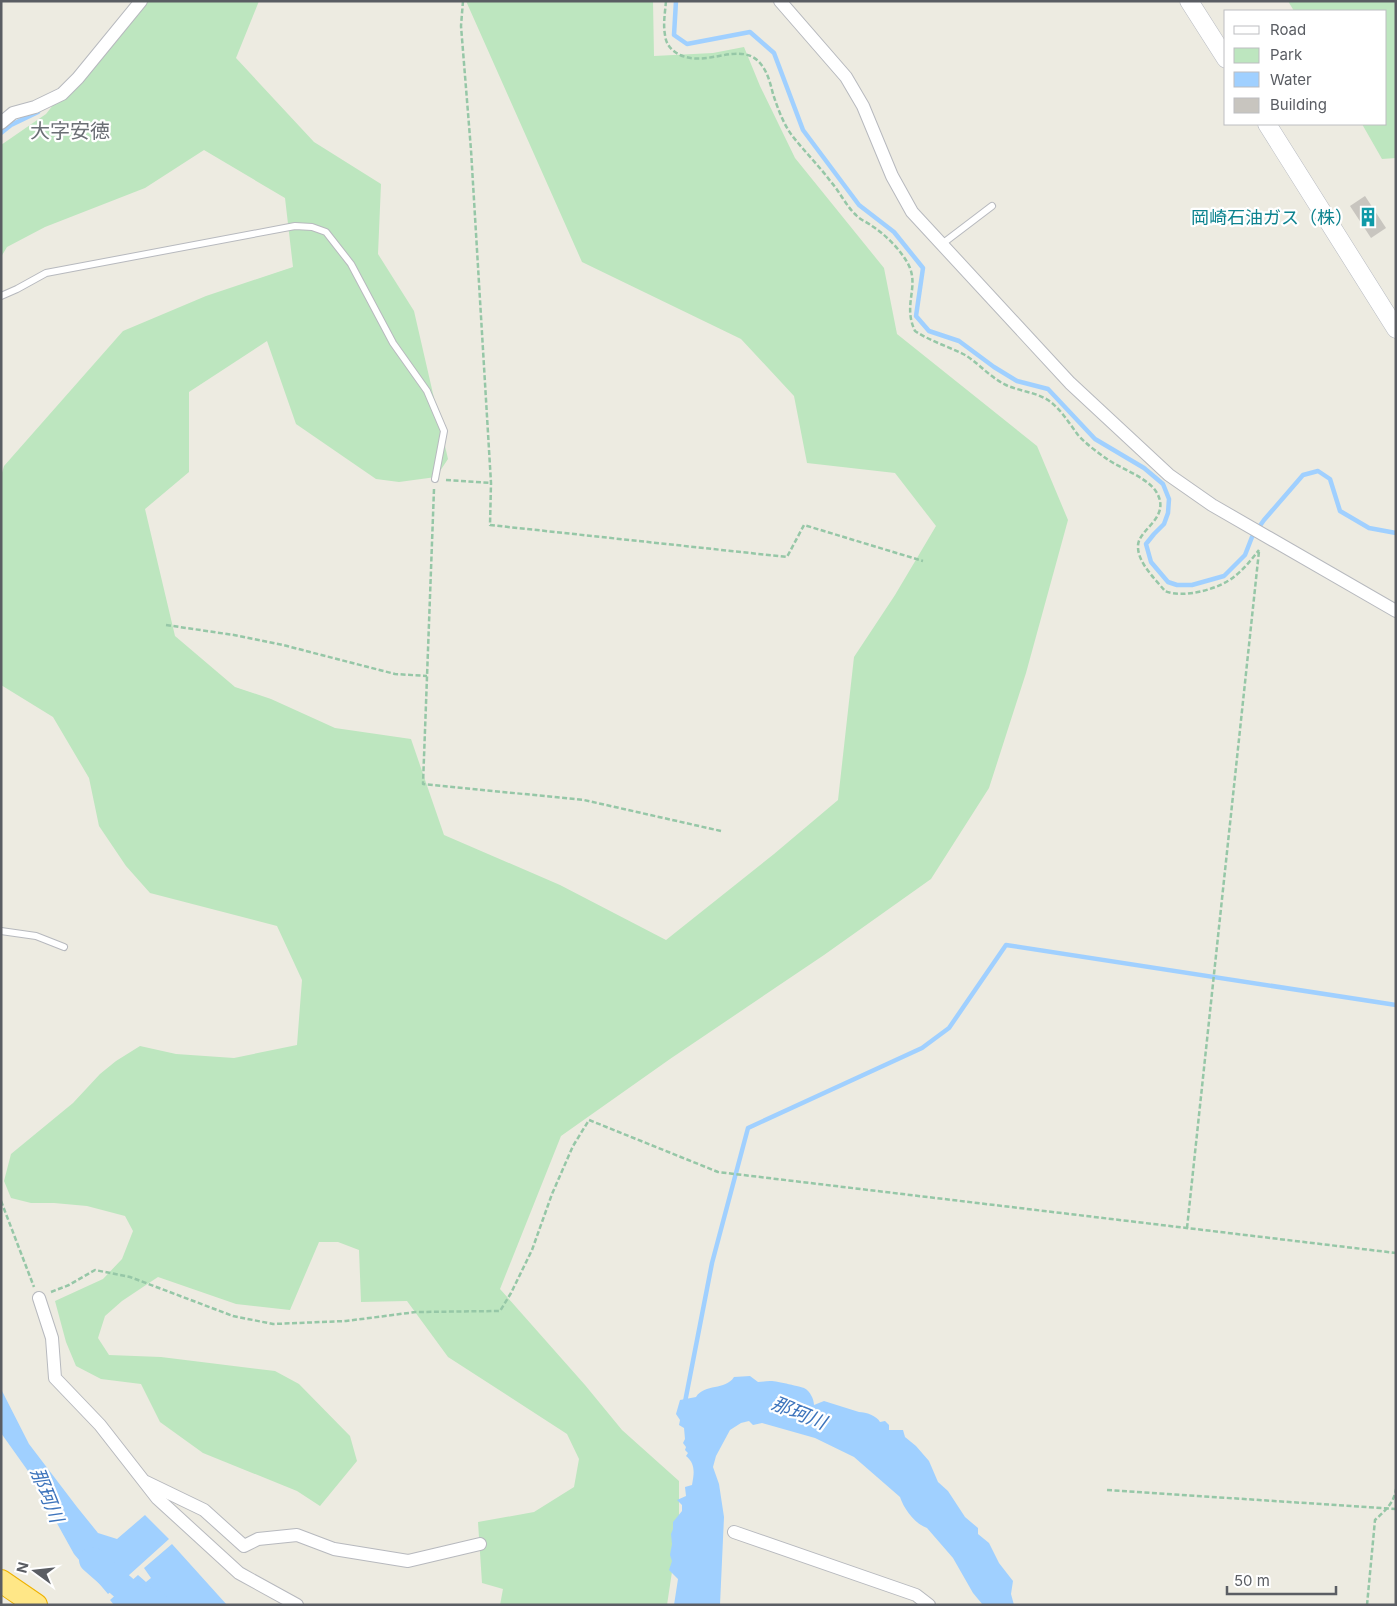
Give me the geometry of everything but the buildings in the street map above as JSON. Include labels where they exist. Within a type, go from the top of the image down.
[{"type":"highway","points":[[1,1581],[36,1605]]},
{"type":"main road","points":[[1190,1],[1224,56]]},
{"type":"main road","points":[[1267,125],[1396,329]]},
{"type":"street","points":[[1,123],[14,113],[35,108],[62,94],[78,78],[141,1]]},
{"type":"street","points":[[780,1],[846,77],[863,106],[892,176],[912,212],[1070,384],[1169,475],[1212,505],[1396,611]]},
{"type":"street","points":[[38,1298],[52,1338],[55,1378],[100,1426],[157,1498],[239,1573],[297,1605]]},
{"type":"street","points":[[142,1479],[204,1510],[244,1546],[258,1539],[296,1535],[334,1549],[408,1561],[480,1544]]},
{"type":"street","points":[[734,1532],[916,1595],[929,1605]]},
{"type":"lane","points":[[942,244],[992,206]]},
{"type":"lane","points":[[1,296],[46,273],[94,263],[295,226],[312,227],[326,232],[351,264],[393,344],[427,391],[444,430],[435,480]]},
{"type":"lane","points":[[1,931],[36,936],[64,947]]},
{"type":"path","points":[[463,1],[461,26],[471,150],[492,483],[490,525],[787,556],[804,525],[923,561]]},
{"type":"path","points":[[666,1],[665,36],[673,52],[690,59],[702,60],[738,53],[751,56],[761,64],[768,76],[784,122],[795,140],[831,182],[854,214],[882,233],[895,246],[909,267],[912,285],[909,314],[915,331],[949,349],[963,354],[1007,386],[1048,400],[1085,442],[1108,460],[1139,477],[1153,488],[1159,499],[1158,515],[1152,526],[1140,538],[1137,548],[1143,562],[1165,591],[1170,594],[1185,594],[1209,589],[1226,582],[1234,578],[1259,550]]},
{"type":"path","points":[[492,483],[435,480],[423,784],[584,800],[721,831]]},
{"type":"path","points":[[1187,1228],[1259,550],[1263,534]]},
{"type":"path","points":[[166,625],[234,635],[283,645],[395,674],[427,676]]},
{"type":"path","points":[[1,1201],[38,1298],[68,1285],[95,1270],[130,1277],[233,1316],[272,1324],[346,1320],[416,1312],[500,1311],[532,1250],[552,1194],[573,1146],[588,1120],[718,1172],[1396,1253]]},
{"type":"path","points":[[1367,1605],[1375,1520],[1388,1508],[1395,1497],[1396,1489]]},
{"type":"path","points":[[1107,1490],[1396,1509]]},
{"type":"green space","points":[[140,1],[259,1],[236,58],[314,142],[381,184],[378,254],[414,311],[448,459],[436,477],[399,482],[376,479],[296,424],[267,341],[189,392],[189,472],[145,509],[175,636],[235,687],[271,699],[335,728],[411,739],[444,835],[560,885],[666,940],[838,800],[854,657],[895,595],[936,526],[895,473],[807,463],[794,396],[741,339],[582,262],[466,1],[653,1],[654,56],[713,53],[744,47],[760,86],[795,158],[884,268],[897,334],[1037,446],[1068,520],[1026,673],[989,788],[931,879],[561,1136],[500,1289],[622,1430],[679,1481],[679,1525],[667,1605],[500,1605],[503,1589],[482,1583],[478,1522],[534,1512],[574,1487],[579,1459],[567,1434],[448,1357],[407,1301],[361,1302],[359,1250],[338,1242],[319,1242],[290,1310],[236,1304],[158,1277],[122,1301],[105,1316],[98,1338],[109,1355],[161,1357],[275,1371],[299,1384],[350,1436],[357,1461],[320,1506],[297,1491],[203,1453],[160,1422],[141,1384],[101,1379],[76,1366],[66,1342],[55,1301],[103,1279],[122,1259],[133,1231],[125,1216],[87,1206],[31,1203],[11,1198],[4,1181],[11,1154],[73,1103],[100,1074],[140,1046],[176,1054],[234,1058],[297,1045],[302,980],[277,926],[150,893],[126,866],[99,826],[89,778],[53,717],[1,685],[1,476],[4,466],[123,331],[206,296],[293,267],[285,198],[204,150],[145,188],[45,227],[7,247],[1,257],[1,145],[46,114],[104,40]]},
{"type":"green space","points":[[1288,1],[1396,1],[1396,158],[1382,159],[1363,125],[1387,125],[1387,10],[1293,10]]},
{"type":"water","points":[[750,1376],[758,1382],[772,1381],[804,1388],[811,1395],[814,1405],[824,1401],[871,1415],[880,1422],[885,1421],[889,1425],[889,1430],[903,1430],[905,1437],[929,1461],[938,1482],[948,1491],[965,1517],[978,1528],[978,1534],[989,1543],[999,1563],[1013,1581],[1011,1594],[1014,1605],[983,1605],[973,1593],[953,1558],[927,1528],[911,1516],[900,1497],[854,1457],[815,1438],[762,1423],[753,1425],[749,1421],[741,1423],[730,1430],[716,1456],[713,1467],[719,1484],[724,1517],[720,1605],[674,1605],[678,1579],[669,1570],[672,1561],[670,1555],[671,1534],[673,1522],[682,1511],[682,1505],[677,1500],[686,1496],[685,1487],[692,1485],[694,1473],[693,1466],[686,1456],[688,1453],[683,1443],[685,1439],[684,1428],[679,1425],[680,1420],[676,1414],[680,1400],[696,1397],[704,1390],[726,1384],[734,1377]]},
{"type":"water","points":[[1,1389],[29,1444],[98,1533],[117,1539],[145,1515],[169,1539],[108,1594],[74,1554],[28,1471],[1,1433]]},
{"type":"water","points":[[172,1544],[227,1605],[114,1605],[110,1600],[138,1575],[146,1582],[151,1578],[144,1568]]},
{"type":"waterway","points":[[676,1],[674,35],[687,44],[750,32],[774,53],[803,130],[859,205],[894,232],[923,268],[916,316],[929,331],[959,341],[994,367],[1017,381],[1048,389],[1095,439],[1144,468],[1163,484],[1169,499],[1168,513],[1164,524],[1146,544],[1151,562],[1168,582],[1177,585],[1192,585],[1224,576],[1245,555],[1252,537],[1264,520],[1303,475],[1318,471],[1330,479],[1340,511],[1369,528],[1396,533]]},
{"type":"waterway","points":[[1,133],[11,125],[38,112]]},
{"type":"waterway","points":[[686,1403],[712,1263],[748,1128],[922,1048],[949,1028],[1006,945],[1396,1005]]},
{"type":"waterway","name":"那珂川","points":[[92,1560],[133,1596],[156,1605]]},
{"type":"place","name":"岡崎石油ガス（株）","points":[[1368,217]]},
{"type":"district","name":"大字安徳","points":[[70,131]]}]
